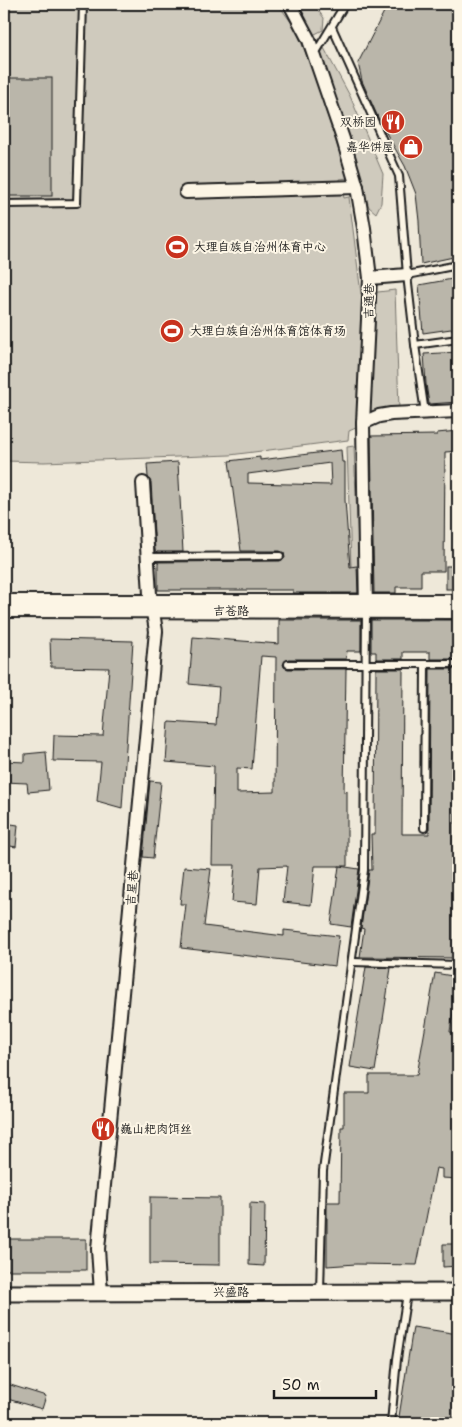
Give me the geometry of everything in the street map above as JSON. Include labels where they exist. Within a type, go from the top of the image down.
[{"type":"street","name":"吉通巷","points":[[290,4],[300,20],[314,55],[343,139],[357,187],[370,278],[363,423],[366,605]]},
{"type":"street","points":[[186,192],[357,187]]},
{"type":"street","points":[[370,278],[407,276]]},
{"type":"street","points":[[363,423],[379,416],[458,411]]},
{"type":"street","name":"吉星巷","points":[[101,1293],[98,1249],[156,631],[152,606],[143,483]]},
{"type":"street","name":"吉苍路","points":[[4,601],[152,606]]},
{"type":"street","name":"吉苍路","points":[[4,611],[152,606],[366,605],[458,601]]},
{"type":"street","name":"吉苍路","points":[[366,605],[458,612]]},
{"type":"street","name":"兴盛路","points":[[4,1293],[458,1292]]},
{"type":"lane","points":[[4,204],[77,203],[83,4]]},
{"type":"lane","points":[[314,55],[345,4]]},
{"type":"lane","points":[[332,27],[399,176],[407,276],[425,413]]},
{"type":"lane","points":[[407,276],[458,266]]},
{"type":"lane","points":[[415,346],[458,339]]},
{"type":"lane","points":[[148,557],[280,556]]},
{"type":"lane","points":[[320,1292],[323,1171],[353,962],[364,870],[366,605]]},
{"type":"lane","points":[[288,664],[458,664]]},
{"type":"lane","points":[[424,828],[426,664]]},
{"type":"lane","points":[[353,962],[458,965]]},
{"type":"lane","points":[[391,1423],[397,1359],[408,1292]]},
{"type":"shaded area","name":"大理自族自治州体育中心","points":[[4,4],[278,4],[296,29],[312,69],[348,178],[340,179],[344,198],[349,197],[361,294],[395,290],[399,409],[349,431],[348,440],[230,455],[44,462],[4,461]]},
{"type":"shaded area","points":[[295,4],[313,4],[324,18],[323,30],[313,35]]},
{"type":"shaded area","points":[[324,48],[350,96],[383,174],[381,203],[376,213],[369,207],[348,139],[318,58]]},
{"type":"shaded area","points":[[354,446],[360,595],[352,595],[347,447]]},
{"type":"building","points":[[388,4],[458,4],[458,256],[421,264],[416,194],[405,166],[380,122],[362,81],[358,63]]},
{"type":"building","points":[[4,78],[52,78],[52,196],[4,196]]},
{"type":"building","points":[[458,278],[458,328],[423,333],[419,285]]},
{"type":"building","points":[[458,352],[458,402],[429,404],[424,354]]},
{"type":"building","points":[[458,431],[458,451],[445,452],[444,571],[421,571],[421,587],[396,587],[396,593],[374,593],[371,436],[437,435],[437,433]]},
{"type":"building","points":[[341,450],[342,462],[345,462],[345,500],[350,567],[357,566],[358,593],[293,593],[293,590],[158,590],[158,562],[280,561],[285,558],[284,553],[280,551],[241,551],[229,461],[260,457],[260,460]],"holes":[[[330,463],[331,485],[248,483],[248,474]]]},
{"type":"building","points":[[178,462],[183,552],[158,552],[155,551],[151,482],[148,477],[147,464]]},
{"type":"building","points":[[446,566],[458,566],[458,589],[446,589]]},
{"type":"building","points":[[279,620],[361,620],[361,651],[347,651],[346,659],[288,659],[283,664],[288,669],[346,669],[344,792],[347,791],[347,866],[315,866],[311,905],[283,902],[287,866],[260,867],[257,904],[232,902],[235,865],[212,865],[214,766],[166,762],[169,722],[216,725],[219,687],[189,684],[193,637],[279,644]],"holes":[[[261,656],[276,657],[275,792],[237,793],[237,768],[252,769]]]},
{"type":"building","points":[[371,620],[458,620],[458,653],[456,653],[456,659],[430,659],[430,652],[403,652],[403,659],[376,659],[376,652],[371,652]]},
{"type":"building","points":[[50,639],[133,641],[122,808],[97,801],[101,762],[53,761],[54,735],[103,736],[109,668],[51,667]]},
{"type":"building","points":[[376,669],[403,669],[402,834],[429,834],[430,669],[456,669],[455,834],[458,834],[458,958],[360,957],[364,929],[361,928],[369,870],[372,870],[371,834],[375,834]]},
{"type":"building","points":[[46,752],[49,790],[28,792],[27,783],[4,782],[4,761],[25,762],[25,754]]},
{"type":"building","points":[[150,781],[161,782],[153,858],[143,857]]},
{"type":"building","points":[[4,823],[18,825],[16,847],[4,845]]},
{"type":"building","points":[[339,866],[359,869],[351,927],[331,924]]},
{"type":"building","points":[[184,867],[211,869],[204,926],[284,936],[284,930],[339,936],[335,966],[181,948],[186,904],[180,904]]},
{"type":"building","points":[[366,967],[391,968],[375,1071],[350,1067]]},
{"type":"building","points":[[435,973],[458,977],[450,1032],[458,1033],[458,1179],[442,1178],[442,1169],[436,1168],[417,1265],[356,1264],[327,1266],[327,1202],[340,1202],[341,1127],[344,1127],[344,1093],[369,1093],[369,1075],[417,1075]]},
{"type":"building","points":[[150,1197],[220,1198],[220,1265],[150,1264]]},
{"type":"building","points":[[250,1203],[265,1204],[264,1266],[249,1265]]},
{"type":"building","points":[[4,1239],[86,1239],[86,1270],[4,1270]]},
{"type":"building","points":[[443,1244],[458,1244],[458,1266],[443,1267]]},
{"type":"building","points":[[413,1327],[458,1334],[458,1423],[398,1423]]},
{"type":"building","points":[[4,1383],[46,1396],[42,1409],[4,1398]]},
{"type":"place","name":"双桥园","points":[[393,122]]},
{"type":"place","name":"嘉华饼屋","points":[[411,147]]},
{"type":"place","name":"大理自族自治州体育中心","points":[[177,247]]},
{"type":"place","name":"大理白族自治州体育馆体育场","points":[[172,331]]},
{"type":"place","name":"巍山耙肉饵丝","points":[[103,1129]]}]
